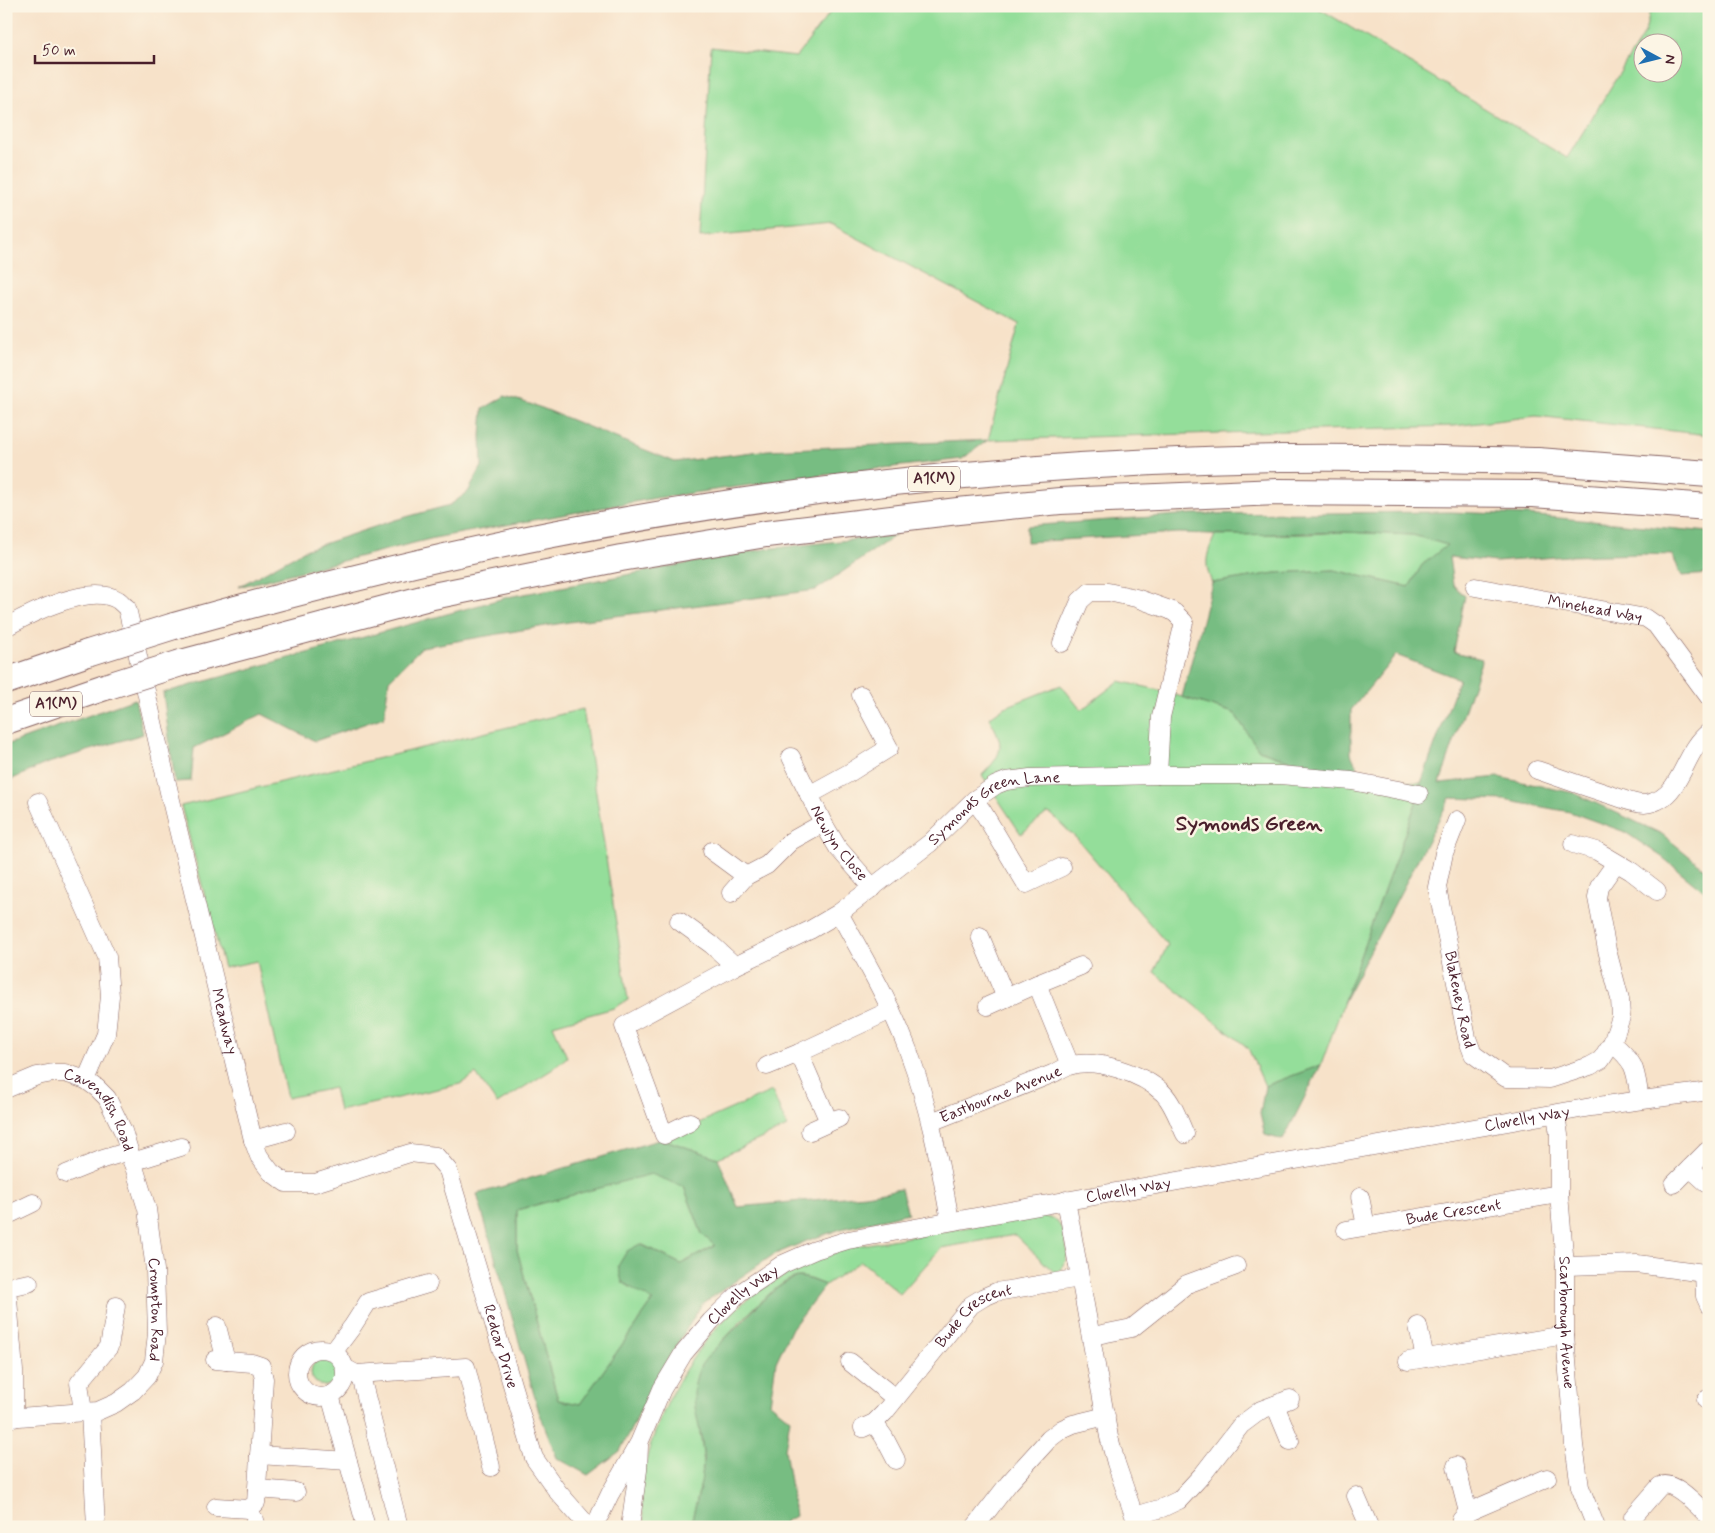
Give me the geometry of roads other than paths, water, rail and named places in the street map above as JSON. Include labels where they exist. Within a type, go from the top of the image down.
[{"type":"highway","name":"A1(M)","points":[[6,681],[174,626],[249,605],[431,560],[554,534],[759,499],[863,486],[968,475],[1135,464],[1280,458],[1535,461],[1709,474]]},
{"type":"highway","name":"A1(M)","points":[[6,721],[181,663],[433,596],[621,558],[766,534],[1060,501],[1278,492],[1533,494],[1709,507]]},
{"type":"street","name":"Minehead Way","points":[[1476,586],[1646,618],[1656,625],[1709,697]]},
{"type":"street","points":[[1062,642],[1080,601],[1090,592],[1108,592],[1136,598],[1170,610],[1184,622],[1161,717],[1158,775]]},
{"type":"street","name":"Meadway","points":[[6,626],[25,616],[71,598],[89,595],[106,596],[118,600],[127,608],[169,792],[253,1140],[259,1156],[271,1172],[286,1183],[315,1183],[410,1153],[436,1156]]},
{"type":"street","name":"Newlyn Close","points":[[809,795],[890,748],[861,695]]},
{"type":"street","points":[[1537,770],[1626,800],[1642,804],[1650,803],[1668,794],[1698,742],[1709,732]]},
{"type":"street","name":"Newlyn Close","points":[[791,757],[823,823],[838,848],[873,888]]},
{"type":"street","name":"Symonds Green Lane","points":[[690,1122],[664,1135],[624,1026],[734,966],[839,914],[930,842],[974,800],[1006,781],[1030,778],[1158,775],[1280,775],[1352,781],[1419,794]]},
{"type":"street","points":[[974,800],[1026,884],[1062,867]]},
{"type":"street","points":[[38,802],[107,957],[110,996],[106,1034],[86,1080]]},
{"type":"street","name":"Blakeney Road","points":[[1458,820],[1444,853],[1437,887],[1467,1038],[1473,1054],[1506,1078],[1550,1079],[1590,1066],[1602,1060],[1612,1043],[1621,1017],[1620,999],[1597,898],[1599,887],[1624,867]]},
{"type":"street","points":[[731,893],[746,876],[767,865],[790,841],[823,823]]},
{"type":"street","points":[[1573,844],[1597,851],[1624,867],[1657,891]]},
{"type":"street","points":[[712,851],[746,876]]},
{"type":"street","name":"Eastbourne Avenue","points":[[839,914],[874,975],[908,1050],[931,1122],[950,1221]]},
{"type":"street","points":[[679,921],[712,945],[734,966]]},
{"type":"street","points":[[980,936],[1006,998]]},
{"type":"street","points":[[988,1006],[1081,966]]},
{"type":"street","name":"Eastbourne Avenue","points":[[1037,984],[1070,1065]]},
{"type":"street","points":[[768,1066],[891,1010]]},
{"type":"street","points":[[1612,1043],[1625,1054],[1633,1065],[1640,1100]]},
{"type":"street","points":[[798,1053],[834,1120],[810,1131]]},
{"type":"street","name":"Eastbourne Avenue","points":[[931,1122],[1070,1065],[1090,1064],[1108,1065],[1150,1082],[1164,1094],[1176,1114],[1184,1134]]},
{"type":"street","name":"Cavendish Road","points":[[6,1089],[37,1076],[53,1073],[66,1073],[86,1080],[97,1088],[107,1098],[120,1123],[147,1209]]},
{"type":"street","name":"Clovelly Way","points":[[591,1522],[610,1494],[639,1443],[662,1389],[683,1354],[711,1321],[740,1293],[783,1264],[815,1250],[848,1240],[1066,1200],[1556,1114],[1709,1091]]},
{"type":"street","name":"Scarborough Avenue","points":[[1556,1114],[1559,1135],[1559,1194],[1565,1266],[1566,1335],[1574,1445],[1580,1487],[1596,1527]]},
{"type":"street","points":[[253,1140],[286,1131]]},
{"type":"street","points":[[66,1174],[103,1159],[181,1147]]},
{"type":"street","points":[[1674,1184],[1706,1151]]},
{"type":"street","name":"Redcar Drive","points":[[436,1156],[448,1170],[534,1458],[558,1492],[591,1522]]},
{"type":"street","points":[[1690,1168],[1709,1186]]},
{"type":"street","name":"Bude Crescent","points":[[1346,1230],[1559,1194]]},
{"type":"street","points":[[1360,1197],[1366,1226]]},
{"type":"street","points":[[1066,1200],[1109,1437],[1136,1521],[1180,1500],[1241,1425],[1261,1410],[1283,1402],[1290,1442]]},
{"type":"street","points":[[6,1216],[33,1203]]},
{"type":"street","name":"Crompton Road","points":[[10,1418],[98,1411],[116,1403],[133,1391],[147,1376],[154,1361],[157,1333],[155,1270],[147,1209]]},
{"type":"street","points":[[1565,1266],[1637,1264],[1706,1273],[1705,1296],[1709,1305]]},
{"type":"street","points":[[1092,1336],[1132,1328],[1187,1284],[1236,1266]]},
{"type":"street","name":"Bude Crescent","points":[[896,1460],[884,1437],[869,1426],[884,1413],[971,1305],[996,1292],[1080,1278]]},
{"type":"street","points":[[10,1418],[14,1372],[7,1286],[29,1283]]},
{"type":"street","points":[[334,1352],[368,1302],[428,1284]]},
{"type":"street","points":[[96,1527],[86,1412],[79,1383],[109,1347],[116,1306]]},
{"type":"street","points":[[216,1507],[249,1509],[256,1503],[264,1379],[261,1366],[252,1363],[221,1360],[218,1326]]},
{"type":"street","points":[[1418,1326],[1416,1360],[1566,1335]]},
{"type":"street","points":[[399,1527],[362,1380],[350,1371],[334,1352],[326,1348],[312,1350],[300,1361],[297,1377],[300,1385],[306,1392],[322,1397],[330,1396],[340,1389],[346,1374],[350,1371],[466,1367],[491,1467]]},
{"type":"street","points":[[850,1362],[895,1398]]},
{"type":"street","points":[[330,1396],[366,1527]]},
{"type":"street","points":[[975,1527],[1009,1483],[1049,1439],[1062,1429],[1073,1424],[1106,1416]]},
{"type":"street","name":"Clovelly Way","points":[[629,1527],[638,1470],[639,1443]]},
{"type":"street","points":[[259,1455],[348,1460]]},
{"type":"street","points":[[1456,1466],[1464,1519],[1547,1478]]},
{"type":"street","points":[[1633,1517],[1660,1486],[1665,1484],[1678,1489],[1709,1517]]},
{"type":"street","points":[[257,1489],[296,1492]]},
{"type":"street","points":[[1356,1496],[1373,1524]]},
{"type":"street","name":"Clovelly Way","points":[[591,1522],[608,1514],[621,1518],[629,1527]]},
{"type":"district","name":"Symonds Green","points":[[1249,824]]}]
